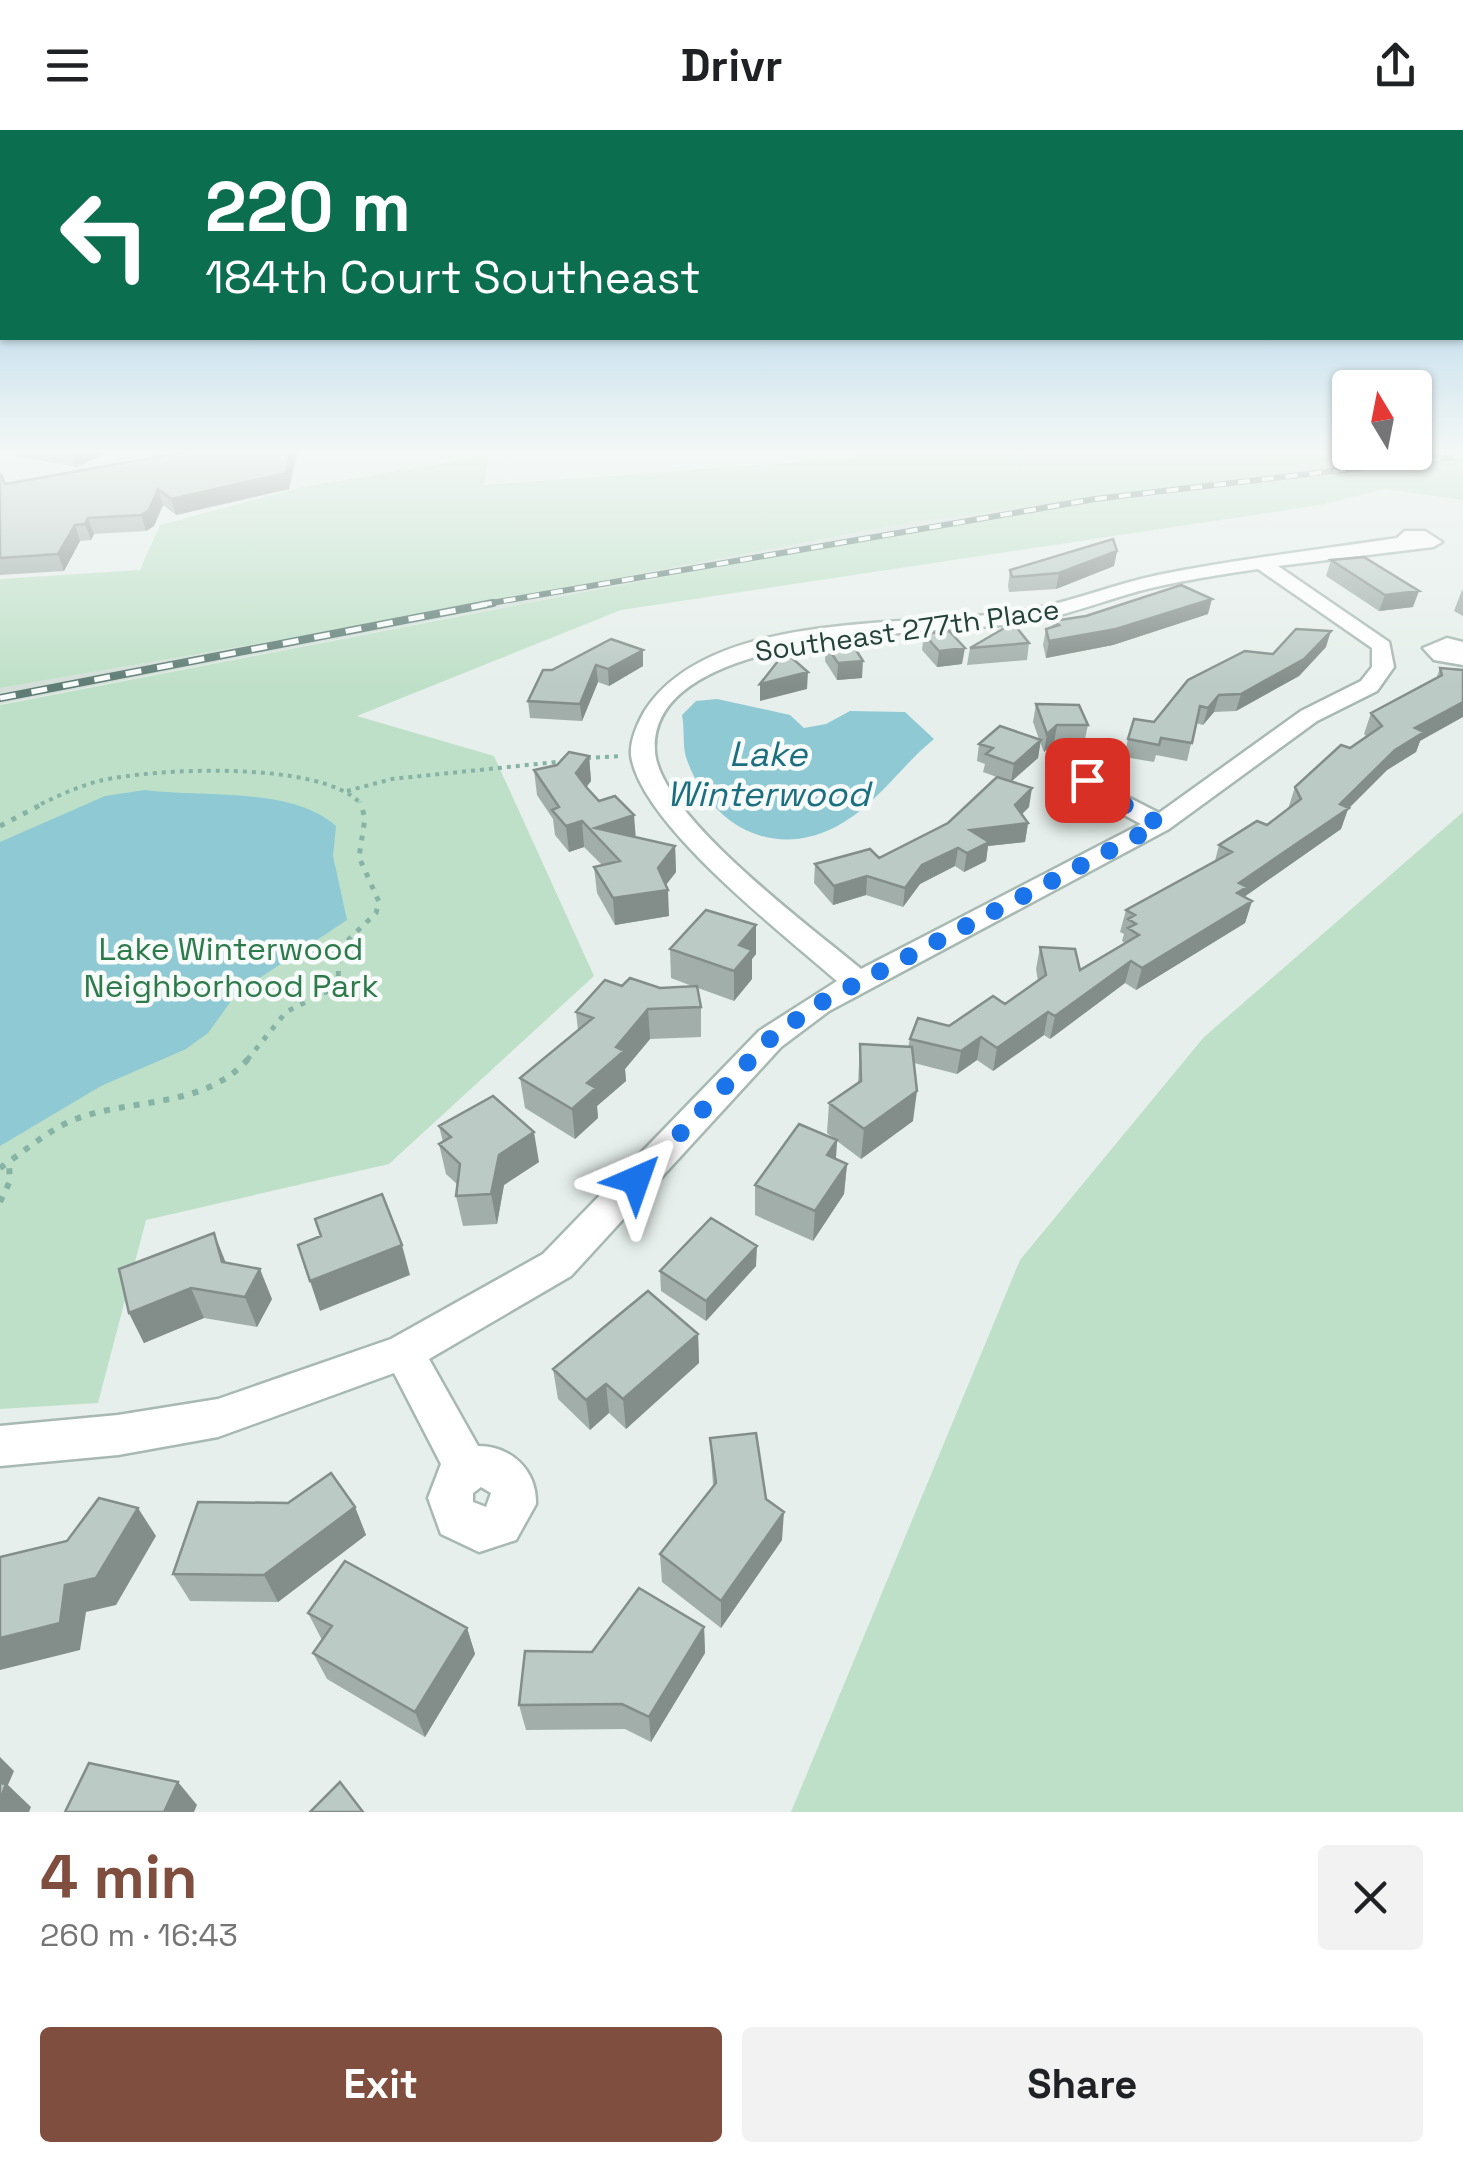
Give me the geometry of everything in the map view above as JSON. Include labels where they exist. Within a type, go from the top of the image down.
[{"type":"street","name":"Southeast 277th Place","points":[[642,755],[650,719],[677,688],[702,670],[772,646],[1060,611],[1156,581],[1408,542]]},
{"type":"street","points":[[1263,564],[1407,648],[1463,659]]},
{"type":"street","points":[[0,1446],[118,1435],[218,1418],[404,1352],[557,1265],[770,1039],[857,982],[1160,824],[1310,716],[1369,686],[1383,667],[1407,648],[1440,644],[1463,649]]},
{"type":"street","points":[[642,755],[646,778],[675,819],[857,982]]},
{"type":"street","points":[[1108,796],[1160,824]]},
{"type":"street","points":[[404,1352],[468,1471]]},
{"type":"path","points":[[348,791],[378,780],[445,775],[484,766],[642,755]]},
{"type":"path","points":[[0,826],[94,782],[134,774],[296,775],[348,791],[364,810],[359,857],[379,902],[376,913],[339,949],[338,986]]},
{"type":"path","points":[[0,1168],[71,1121],[161,1102],[216,1084],[245,1063],[286,1012],[338,986],[363,984]]},
{"type":"path","points":[[0,1202],[10,1181],[9,1164]]},
{"type":"shaded area","points":[[879,528],[926,528],[0,704],[0,688],[390,621]]},
{"type":"green space","points":[[158,528],[879,528],[390,621],[0,688],[0,579],[140,570]]},
{"type":"green space","name":"Lake Winterwood Neighborhood Park","points":[[926,528],[1164,528],[621,610],[357,716],[494,756],[594,976],[389,1164],[146,1220],[98,1403],[0,1409],[0,705]]},
{"type":"green space","points":[[1463,812],[1463,1812],[791,1812],[1020,1260],[1204,1037]]},
{"type":"water","name":"Lake Winterwood","points":[[717,699],[790,715],[804,728],[826,724],[850,711],[905,712],[934,739],[868,804],[844,822],[820,834],[773,838],[731,821],[713,805],[687,760],[682,715],[696,701]]},
{"type":"water","points":[[145,790],[271,799],[317,813],[336,826],[333,856],[347,920],[237,993],[208,1033],[186,1049],[101,1086],[0,1146],[0,842],[105,796]]},
{"type":"building","points":[[0,528],[73,528],[58,554],[0,558]]},
{"type":"building","points":[[1113,539],[1117,551],[1059,573],[1012,577],[1010,570]]},
{"type":"building","points":[[1364,557],[1419,591],[1385,595],[1331,560]]},
{"type":"building","points":[[1181,585],[1212,599],[1116,629],[1049,641],[1046,629],[1059,625],[1053,621],[1086,616]]},
{"type":"building","points":[[1013,623],[1029,643],[970,648]]},
{"type":"building","points":[[1296,629],[1331,631],[1304,659],[1241,694],[1219,695],[1208,708],[1200,706],[1192,743],[1161,738],[1159,745],[1128,739],[1134,719],[1154,722],[1188,680],[1245,651],[1273,654]]},
{"type":"building","points":[[949,631],[965,648],[939,651],[924,634]]},
{"type":"building","points":[[611,639],[643,650],[608,669],[596,665],[580,704],[528,701],[543,670],[552,670]]},
{"type":"building","points":[[851,642],[863,661],[838,663],[826,645]]},
{"type":"building","points":[[785,652],[808,672],[760,684]]},
{"type":"building","points":[[1440,668],[1463,670],[1463,702],[1415,728],[1424,732],[1395,750],[1340,804],[1349,808],[1239,883],[1247,887],[1237,893],[1252,901],[1142,968],[1131,961],[1055,1016],[1048,1012],[997,1048],[981,1037],[961,1051],[910,1039],[918,1018],[949,1026],[993,996],[1005,1004],[1046,975],[1040,947],[1075,949],[1080,970],[1139,935],[1128,928],[1136,924],[1128,919],[1135,915],[1126,910],[1232,852],[1219,845],[1257,821],[1267,825],[1301,799],[1295,787],[1341,745],[1350,748],[1382,726],[1371,713],[1442,675]]},
{"type":"building","points":[[1036,704],[1079,705],[1088,725],[1057,725],[1047,734]]},
{"type":"building","points":[[1000,726],[1041,740],[1014,764],[986,754],[993,748],[979,744]]},
{"type":"building","points":[[569,752],[589,756],[576,773],[599,801],[615,796],[634,815],[595,828],[675,846],[658,868],[668,890],[613,898],[594,867],[620,861],[582,821],[566,826],[552,810],[559,807],[534,770],[557,765]]},
{"type":"building","points":[[997,777],[1032,788],[1015,805],[1028,823],[970,830],[989,842],[967,853],[958,848],[922,865],[905,888],[867,876],[834,886],[815,864],[870,849],[879,858],[948,823]]},
{"type":"building","points":[[706,910],[756,925],[739,945],[752,950],[734,971],[670,949]]},
{"type":"building","points":[[630,978],[660,988],[697,986],[701,1007],[648,1009],[616,1047],[624,1051],[587,1083],[596,1088],[572,1109],[520,1078],[593,1018],[576,1012],[605,980],[622,986]]},
{"type":"building","points":[[860,1044],[912,1047],[917,1091],[864,1129],[829,1103],[861,1081]]},
{"type":"building","points":[[493,1096],[534,1132],[499,1155],[491,1194],[456,1196],[460,1164],[439,1144],[451,1137],[439,1126]]},
{"type":"building","points":[[799,1124],[837,1140],[827,1155],[847,1164],[815,1211],[755,1185]]},
{"type":"building","points":[[382,1194],[402,1245],[310,1281],[298,1245],[321,1236],[315,1219]]},
{"type":"building","points":[[711,1218],[757,1246],[706,1301],[660,1271]]},
{"type":"building","points":[[214,1233],[222,1262],[260,1269],[245,1297],[191,1288],[129,1313],[119,1269]]},
{"type":"building","points":[[648,1291],[698,1334],[623,1399],[606,1384],[586,1400],[553,1369]]},
{"type":"building","points":[[756,1433],[766,1499],[784,1512],[721,1601],[660,1554],[716,1483],[710,1438]]},
{"type":"building","points":[[331,1473],[355,1507],[264,1575],[173,1574],[198,1502],[288,1503]]},
{"type":"building","points":[[99,1498],[138,1508],[96,1578],[65,1585],[60,1623],[0,1638],[0,1557],[67,1541]]},
{"type":"building","points":[[345,1561],[467,1628],[415,1712],[313,1653],[332,1626],[308,1613]]},
{"type":"building","points":[[639,1588],[704,1627],[649,1717],[622,1704],[519,1705],[525,1651],[592,1652]]},
{"type":"building","points":[[89,1763],[178,1782],[164,1812],[65,1812]]},
{"type":"building","points":[[340,1782],[363,1812],[310,1812]]},
{"type":"railway","points":[[480,605],[924,528]]},
{"type":"railway","points":[[0,698],[493,603]]},
{"type":"route","points":[[636,1180],[770,1039],[818,1004],[1160,824],[1108,796],[1112,794],[1110,786],[1087,780]]}]
